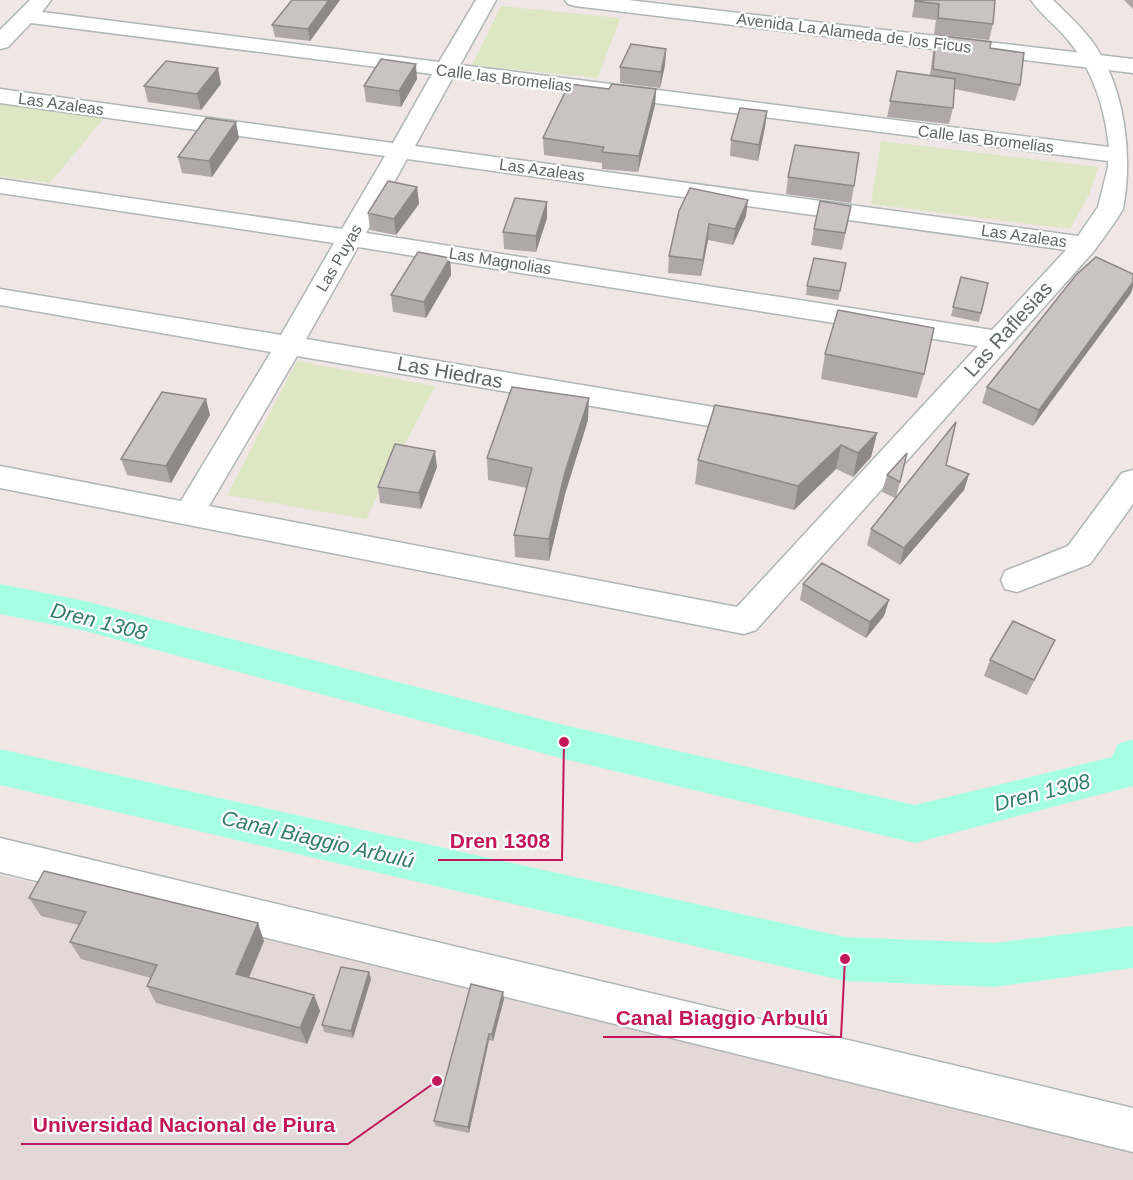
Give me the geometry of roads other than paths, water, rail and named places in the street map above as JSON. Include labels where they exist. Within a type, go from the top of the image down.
[{"type":"street","points":[[0,42],[43,0]]},
{"type":"street","name":"Las Puyas","points":[[189,514],[289,345],[486,0]]},
{"type":"street","name":"Avenida La Alameda de los Ficus","points":[[575,0],[1088,54],[1133,51]]},
{"type":"street","name":"Avenida La Alameda de los Ficus","points":[[680,0],[1088,54],[1133,66]]},
{"type":"street","name":"Las Raflesias","points":[[189,514],[744,621],[1085,245],[1112,207],[1125,156],[1122,132],[1114,106],[1088,54],[1041,0]]},
{"type":"street","name":"Calle las Bromelias","points":[[26,16],[1125,156]]},
{"type":"street","name":"Las Azaleas","points":[[0,96],[1085,245]]},
{"type":"street","name":"Las Magnolias","points":[[0,186],[350,238],[999,340]]},
{"type":"street","name":"Las Hiedras","points":[[0,297],[784,429]]},
{"type":"street","points":[[865,443],[900,449]]},
{"type":"street","points":[[0,477],[189,514]]},
{"type":"street","points":[[1017,580],[1079,555],[1133,481]]},
{"type":"street","points":[[0,855],[1133,1130]]},
{"type":"waterway","name":"Dren 1308","points":[[0,599],[85,616],[564,742],[915,824],[1126,771],[1133,756]]},
{"type":"waterway","name":"Canal Biaggio Arbulú","points":[[0,767],[845,959],[994,965],[1133,947]]},
{"type":"place","name":"Dren 1308","points":[[564,742]]},
{"type":"place","name":"Canal Biaggio Arbulú","points":[[845,959]]},
{"type":"place","name":"Universidad Nacional de Piura","points":[[437,1081]]}]
